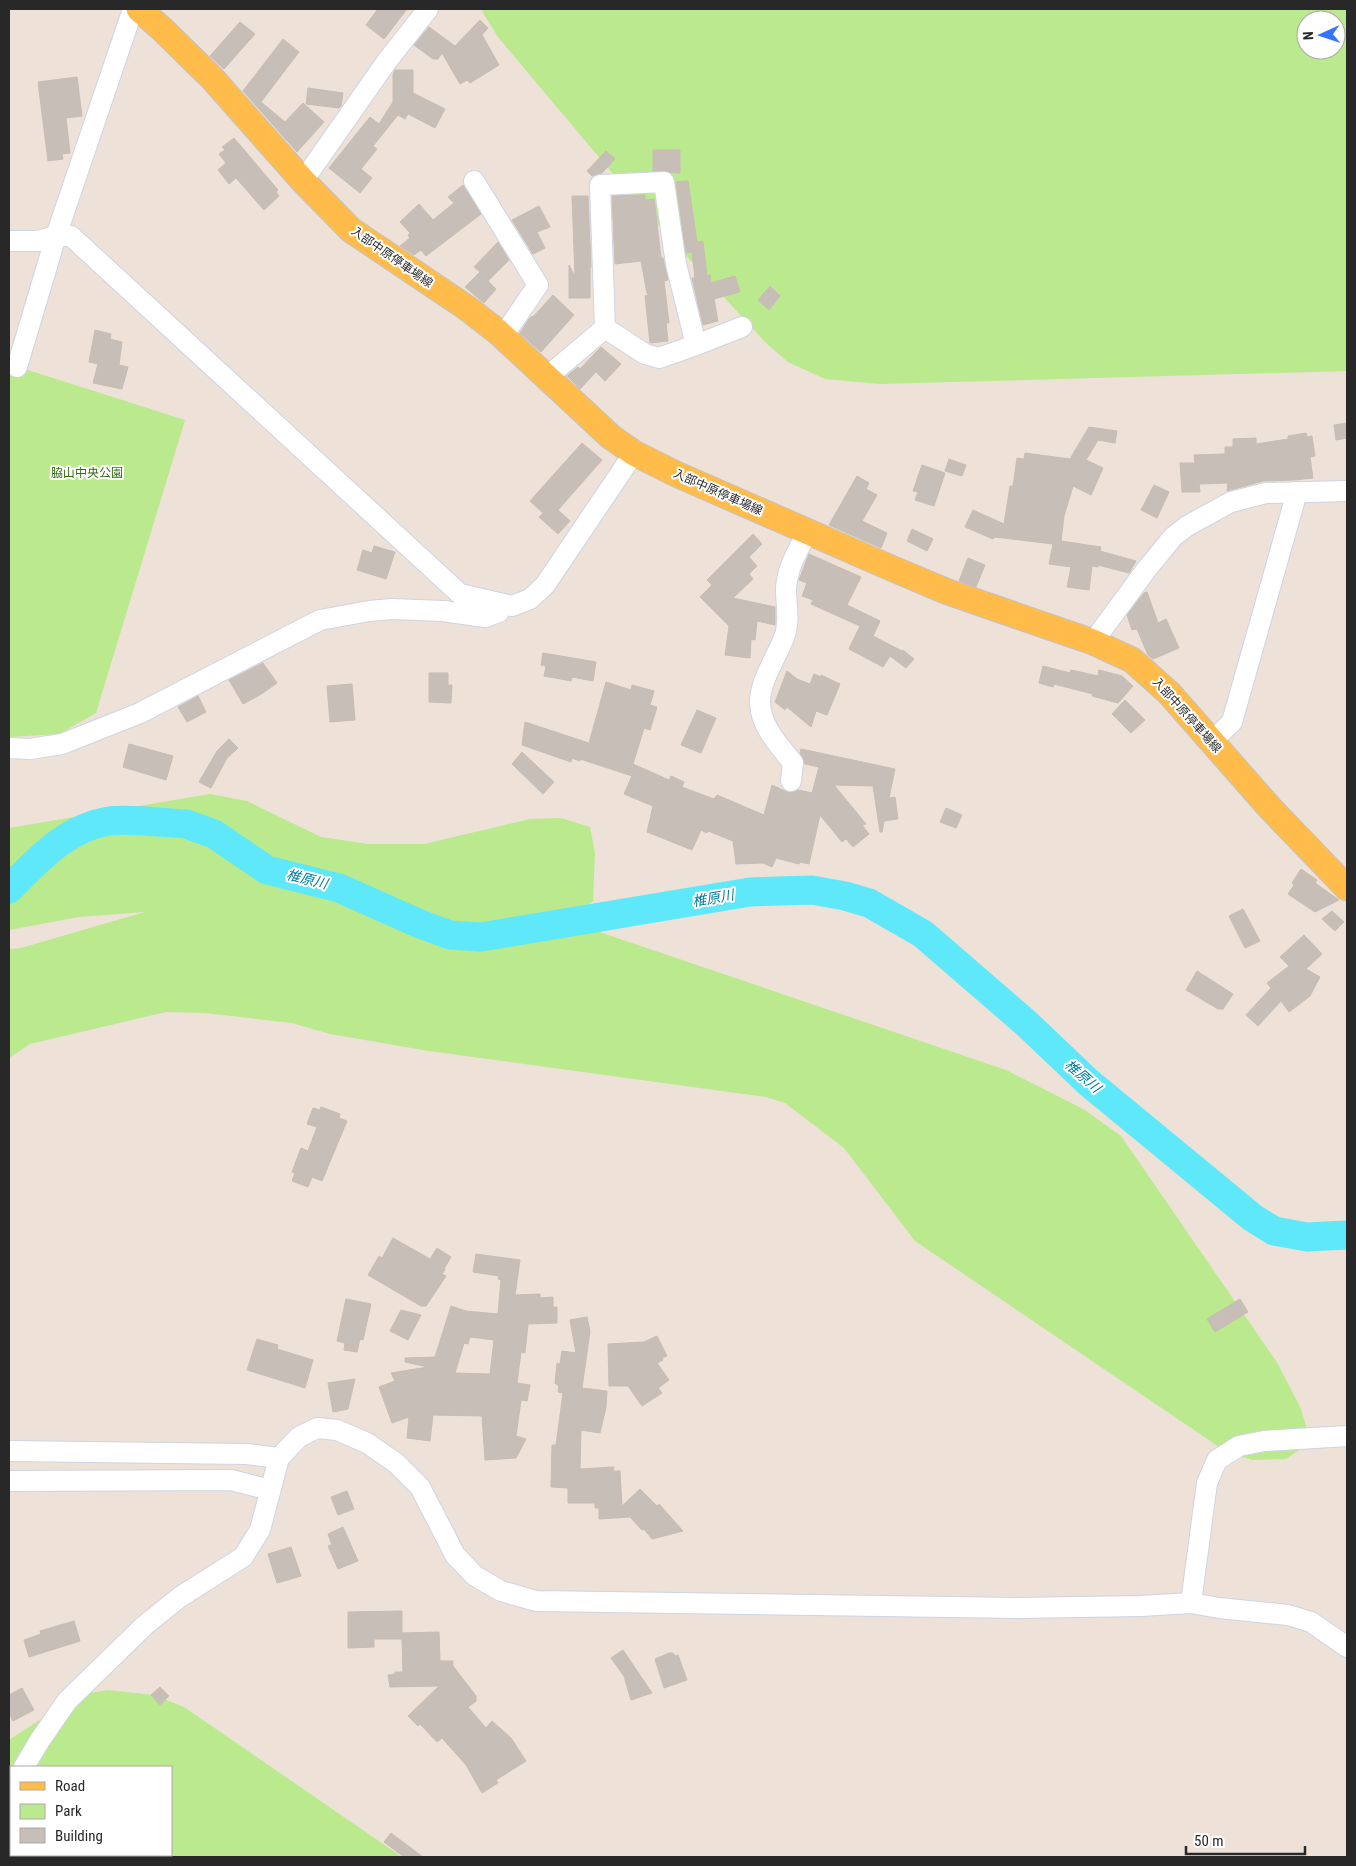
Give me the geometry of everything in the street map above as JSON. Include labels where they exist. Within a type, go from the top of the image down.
[{"type":"main road","name":"入部中原停車場線","points":[[139,9],[212,78],[303,181],[351,230],[467,308],[503,336],[588,417],[634,453],[948,592],[1093,642],[1132,660],[1169,693],[1270,808],[1347,888]]},
{"type":"street","points":[[17,367],[56,236],[133,9]]},
{"type":"street","points":[[303,181],[387,61],[428,9]]},
{"type":"street","points":[[474,181],[538,285],[503,336]]},
{"type":"street","points":[[605,328],[600,185],[664,182],[676,264],[696,345]]},
{"type":"street","points":[[9,241],[38,241],[56,236],[70,236],[460,594],[512,606],[530,598],[546,585],[634,453]]},
{"type":"street","points":[[605,328],[645,354],[659,358],[742,327]]},
{"type":"street","points":[[547,377],[605,328]]},
{"type":"street","points":[[1093,642],[1146,570],[1173,537],[1187,526],[1231,502],[1266,493],[1347,491]]},
{"type":"street","points":[[1211,742],[1232,722],[1297,492]]},
{"type":"street","points":[[791,781],[793,763],[767,730],[762,719],[760,702],[761,691],[785,634],[788,618],[786,588],[791,563],[808,531]]},
{"type":"street","points":[[9,748],[30,749],[62,744],[140,713],[320,620],[392,609],[443,611],[485,616],[498,612],[503,604]]},
{"type":"street","points":[[25,1766],[67,1701],[145,1625],[180,1597],[243,1557],[260,1530],[279,1458],[299,1437],[317,1428],[337,1430],[367,1443],[396,1463],[420,1487],[455,1555],[475,1576],[502,1591],[536,1601],[1018,1608],[1141,1606],[1191,1603],[1219,1608],[1288,1615],[1311,1622],[1347,1647]]},
{"type":"street","points":[[1191,1603],[1207,1483],[1217,1460],[1239,1446],[1264,1441],[1347,1436]]},
{"type":"street","points":[[9,1451],[246,1454],[279,1458]]},
{"type":"street","points":[[9,1481],[231,1480],[270,1490]]},
{"type":"green space","points":[[482,9],[1347,9],[1347,371],[880,384],[825,379],[788,362],[766,343],[635,200],[498,37]]},
{"type":"green space","name":"脇山中央公園","points":[[9,364],[185,420],[96,713],[59,734],[9,737]]},
{"type":"green space","points":[[210,794],[247,801],[321,837],[368,844],[424,844],[530,819],[561,818],[590,827],[595,853],[593,901],[567,921],[1006,1070],[1085,1110],[1121,1136],[1278,1364],[1301,1409],[1308,1433],[1302,1448],[1286,1459],[1253,1460],[1228,1453],[915,1241],[844,1148],[785,1103],[766,1097],[429,1051],[330,1034],[292,1023],[205,1013],[166,1012],[30,1044],[9,1058],[9,949],[21,948],[145,912],[79,917],[9,930],[9,828]]},
{"type":"green space","points":[[108,1690],[154,1695],[184,1707],[402,1857],[9,1857],[9,1740],[78,1695]]},
{"type":"building","points":[[378,9],[407,9],[384,39],[366,25]]},
{"type":"building","points":[[480,20],[488,28],[482,35],[499,65],[470,83],[467,80],[460,84],[442,53],[438,59],[433,59],[414,45],[429,27],[455,46]]},
{"type":"building","points":[[240,22],[255,34],[224,69],[210,56]]},
{"type":"building","points":[[283,39],[299,52],[261,102],[285,122],[303,103],[324,122],[297,152],[243,91]]},
{"type":"building","points":[[395,70],[413,70],[413,93],[445,109],[435,128],[408,114],[405,119],[398,115],[373,146],[377,149],[361,169],[372,178],[360,193],[329,168],[370,117],[379,124],[393,102],[393,74]]},
{"type":"building","points":[[77,77],[82,116],[66,118],[70,153],[62,154],[63,159],[48,161],[38,82]]},
{"type":"building","points":[[308,88],[343,93],[341,106],[339,108],[306,104]]},
{"type":"building","points":[[234,138],[278,190],[276,192],[279,196],[264,210],[236,178],[229,184],[218,170],[226,163],[219,154],[225,150],[222,147]]},
{"type":"building","points":[[653,150],[680,150],[680,173],[653,171]]},
{"type":"building","points":[[606,151],[615,159],[602,173],[592,176],[587,171]]},
{"type":"building","points":[[688,181],[697,242],[703,241],[707,276],[710,275],[711,283],[735,276],[740,292],[714,299],[718,321],[703,325],[692,278],[695,278],[692,252],[686,253],[676,182]]},
{"type":"building","points":[[463,185],[481,214],[426,256],[421,250],[414,255],[400,246],[410,238],[408,235],[410,233],[400,222],[419,204],[433,220],[454,203],[448,197]]},
{"type":"building","points":[[645,195],[645,200],[654,199],[661,258],[663,258],[668,280],[664,281],[669,323],[666,323],[668,341],[650,343],[645,296],[648,295],[641,261],[615,264],[612,196]]},
{"type":"building","points":[[572,196],[588,196],[591,267],[590,298],[569,298],[569,265],[575,277]]},
{"type":"building","points":[[539,206],[550,227],[537,232],[545,248],[533,254],[512,220]]},
{"type":"building","points":[[498,242],[509,260],[488,281],[496,289],[484,303],[465,287],[480,272],[474,267]]},
{"type":"building","points":[[770,286],[780,296],[769,310],[758,300]]},
{"type":"building","points":[[553,295],[574,315],[541,352],[520,333],[529,319]]},
{"type":"building","points":[[95,330],[111,334],[110,339],[122,342],[119,365],[128,367],[122,389],[93,383],[98,364],[89,362]]},
{"type":"building","points":[[601,347],[621,364],[605,381],[596,372],[580,389],[567,376],[578,367],[580,369]]},
{"type":"building","points":[[1347,423],[1347,438],[1336,440],[1334,425]]},
{"type":"building","points":[[1089,427],[1117,431],[1115,443],[1098,440],[1086,460],[1103,468],[1091,495],[1073,486],[1064,516],[1061,541],[1101,547],[1100,551],[1136,561],[1129,573],[1098,565],[1098,567],[1092,566],[1089,590],[1067,587],[1071,567],[1049,564],[1053,544],[995,537],[993,539],[965,527],[973,510],[1004,524],[1017,458],[1024,459],[1025,453],[1070,459]]},
{"type":"building","points":[[1306,433],[1307,437],[1312,436],[1315,456],[1310,457],[1313,478],[1263,481],[1227,491],[1228,483],[1199,484],[1200,492],[1182,492],[1180,463],[1195,463],[1194,455],[1225,454],[1225,447],[1233,447],[1233,439],[1256,438],[1256,444],[1288,439],[1288,436]]},
{"type":"building","points":[[582,443],[602,460],[558,510],[570,521],[558,534],[539,517],[543,513],[530,501]]},
{"type":"building","points":[[949,459],[966,465],[962,476],[945,471]]},
{"type":"building","points":[[922,465],[945,473],[934,506],[915,500],[918,492],[913,491]]},
{"type":"building","points":[[857,476],[869,483],[866,489],[877,495],[862,521],[887,533],[881,548],[829,525]]},
{"type":"building","points":[[1154,485],[1169,492],[1157,518],[1141,510]]},
{"type":"building","points":[[912,529],[933,539],[927,551],[907,541]]},
{"type":"building","points":[[753,534],[762,544],[749,557],[757,566],[749,574],[753,579],[733,598],[775,607],[775,625],[757,621],[755,640],[751,639],[750,658],[725,655],[729,626],[700,597],[712,585],[707,580]]},
{"type":"building","points":[[374,546],[395,552],[386,579],[357,570],[363,550],[372,553]]},
{"type":"building","points":[[809,554],[861,577],[847,605],[880,621],[873,636],[903,650],[914,659],[906,668],[890,656],[883,667],[849,649],[860,626],[811,604],[813,600],[802,596],[807,583],[799,580]]},
{"type":"building","points":[[968,558],[985,565],[976,587],[959,581]]},
{"type":"building","points":[[1147,592],[1158,623],[1166,619],[1179,648],[1153,659],[1148,655],[1137,629],[1132,630],[1127,615],[1144,593]]},
{"type":"building","points":[[543,653],[596,662],[593,681],[572,677],[571,681],[544,676],[546,666],[541,665]]},
{"type":"building","points":[[263,663],[277,683],[243,704],[229,680]]},
{"type":"building","points":[[1043,666],[1070,673],[1071,670],[1098,676],[1099,670],[1122,676],[1133,686],[1118,703],[1092,696],[1093,694],[1054,684],[1053,687],[1039,683]]},
{"type":"building","points":[[787,671],[797,679],[810,684],[814,674],[821,677],[821,675],[840,684],[827,715],[816,711],[811,727],[787,707],[785,710],[775,702]]},
{"type":"building","points":[[429,673],[448,673],[448,685],[452,685],[451,703],[429,702]]},
{"type":"building","points":[[606,682],[631,690],[632,685],[654,691],[650,705],[657,707],[650,730],[644,728],[633,764],[669,780],[671,776],[684,782],[682,787],[714,799],[717,795],[764,815],[772,785],[789,793],[798,790],[812,793],[819,767],[805,764],[800,753],[801,749],[895,769],[889,798],[895,797],[898,819],[884,821],[882,832],[880,832],[873,786],[834,785],[866,824],[862,825],[869,834],[853,847],[846,839],[842,842],[820,815],[809,864],[800,862],[799,864],[776,858],[772,867],[763,863],[736,864],[733,841],[708,831],[707,833],[701,830],[692,850],[647,832],[653,806],[624,794],[632,776],[580,759],[580,761],[572,758],[571,762],[522,745],[525,722],[589,743]]},
{"type":"building","points":[[352,684],[355,720],[330,722],[327,686]]},
{"type":"building","points":[[198,696],[206,712],[187,722],[178,707]]},
{"type":"building","points":[[1125,700],[1145,720],[1131,733],[1112,714]]},
{"type":"building","points":[[697,710],[716,718],[701,753],[681,745]]},
{"type":"building","points":[[229,739],[238,748],[227,758],[211,788],[199,782],[217,751]]},
{"type":"building","points":[[129,744],[173,756],[166,780],[123,767]]},
{"type":"building","points":[[522,752],[554,782],[543,794],[512,764]]},
{"type":"building","points":[[946,808],[962,815],[956,828],[940,822]]},
{"type":"building","points":[[1301,869],[1317,880],[1315,883],[1339,900],[1315,912],[1288,894],[1294,885],[1292,883]]},
{"type":"building","points":[[1243,909],[1260,941],[1245,948],[1229,916]]},
{"type":"building","points":[[1332,911],[1344,922],[1335,931],[1322,919]]},
{"type":"building","points":[[1304,935],[1322,954],[1306,969],[1320,977],[1310,996],[1289,1012],[1281,1001],[1258,1026],[1246,1015],[1271,988],[1267,983],[1289,966],[1280,957]]},
{"type":"building","points":[[1197,971],[1233,994],[1223,1009],[1218,1009],[1186,990]]},
{"type":"building","points":[[321,1107],[340,1114],[339,1118],[347,1121],[322,1181],[312,1177],[308,1187],[292,1181],[295,1173],[292,1172],[301,1148],[308,1151],[317,1127],[307,1124],[313,1108],[320,1110]]},
{"type":"building","points":[[393,1238],[430,1259],[437,1248],[451,1257],[442,1274],[446,1276],[426,1306],[421,1306],[368,1275],[379,1256],[382,1258]]},
{"type":"building","points":[[476,1254],[520,1260],[515,1295],[540,1294],[540,1298],[553,1297],[553,1307],[557,1307],[557,1323],[528,1324],[525,1353],[521,1352],[517,1383],[530,1385],[527,1401],[521,1400],[516,1436],[526,1439],[516,1458],[485,1460],[482,1416],[433,1415],[430,1441],[407,1438],[409,1417],[392,1423],[379,1387],[395,1381],[391,1373],[428,1367],[405,1362],[405,1358],[435,1357],[451,1306],[466,1311],[498,1314],[501,1280],[498,1279],[499,1276],[473,1272]],"holes":[[[470,1337],[494,1340],[490,1374],[455,1373],[464,1343],[468,1344]]]},
{"type":"building","points":[[346,1299],[371,1304],[363,1340],[360,1339],[357,1352],[344,1350],[345,1343],[337,1341]]},
{"type":"building","points":[[1240,1299],[1248,1312],[1215,1332],[1207,1319]]},
{"type":"building","points":[[401,1310],[421,1315],[408,1340],[390,1331]]},
{"type":"building","points":[[587,1317],[590,1331],[582,1388],[607,1391],[606,1407],[600,1433],[581,1430],[580,1469],[614,1467],[613,1471],[620,1471],[622,1506],[640,1489],[657,1506],[659,1504],[683,1531],[652,1539],[630,1517],[599,1519],[599,1508],[595,1508],[595,1503],[568,1503],[568,1488],[551,1487],[552,1445],[556,1445],[563,1393],[558,1392],[559,1386],[555,1383],[557,1363],[560,1364],[562,1351],[576,1353],[570,1320]]},
{"type":"building","points":[[657,1336],[667,1356],[657,1363],[669,1380],[658,1388],[662,1393],[642,1406],[628,1386],[609,1386],[608,1344],[644,1342]]},
{"type":"building","points":[[257,1339],[278,1345],[277,1349],[313,1360],[305,1388],[247,1370]]},
{"type":"building","points":[[355,1379],[348,1409],[333,1412],[328,1383]]},
{"type":"building","points":[[347,1491],[354,1509],[338,1515],[331,1497]]},
{"type":"building","points":[[343,1527],[358,1561],[338,1569],[328,1546],[332,1545],[328,1534]]},
{"type":"building","points":[[291,1547],[301,1576],[277,1583],[268,1554]]},
{"type":"building","points":[[402,1611],[402,1633],[439,1632],[440,1661],[453,1661],[453,1666],[476,1696],[476,1701],[468,1707],[486,1728],[492,1721],[511,1738],[526,1761],[496,1780],[498,1783],[482,1793],[466,1765],[442,1738],[437,1742],[420,1724],[418,1726],[408,1716],[439,1686],[390,1687],[388,1675],[395,1674],[395,1672],[403,1672],[402,1639],[374,1639],[374,1647],[348,1648],[348,1612]]},
{"type":"building","points":[[74,1621],[80,1641],[29,1657],[24,1640],[41,1634],[40,1631]]},
{"type":"building","points":[[623,1650],[652,1693],[631,1700],[624,1676],[611,1658]]},
{"type":"building","points":[[673,1653],[675,1656],[678,1655],[687,1680],[664,1688],[655,1659]]},
{"type":"building","points":[[160,1687],[169,1696],[160,1705],[151,1695]]},
{"type":"building","points":[[22,1688],[34,1710],[13,1721],[9,1713],[9,1695]]},
{"type":"building","points":[[391,1833],[423,1857],[404,1857],[384,1842]]},
{"type":"waterway","name":"椎原川","points":[[9,889],[42,857],[79,830],[109,821],[126,820],[186,824],[214,834],[267,870],[339,888],[420,924],[450,935],[481,937],[750,892],[812,890],[845,896],[869,903],[923,934],[1027,1024],[1088,1082],[1253,1218],[1274,1231],[1307,1237],[1347,1235]]}]
